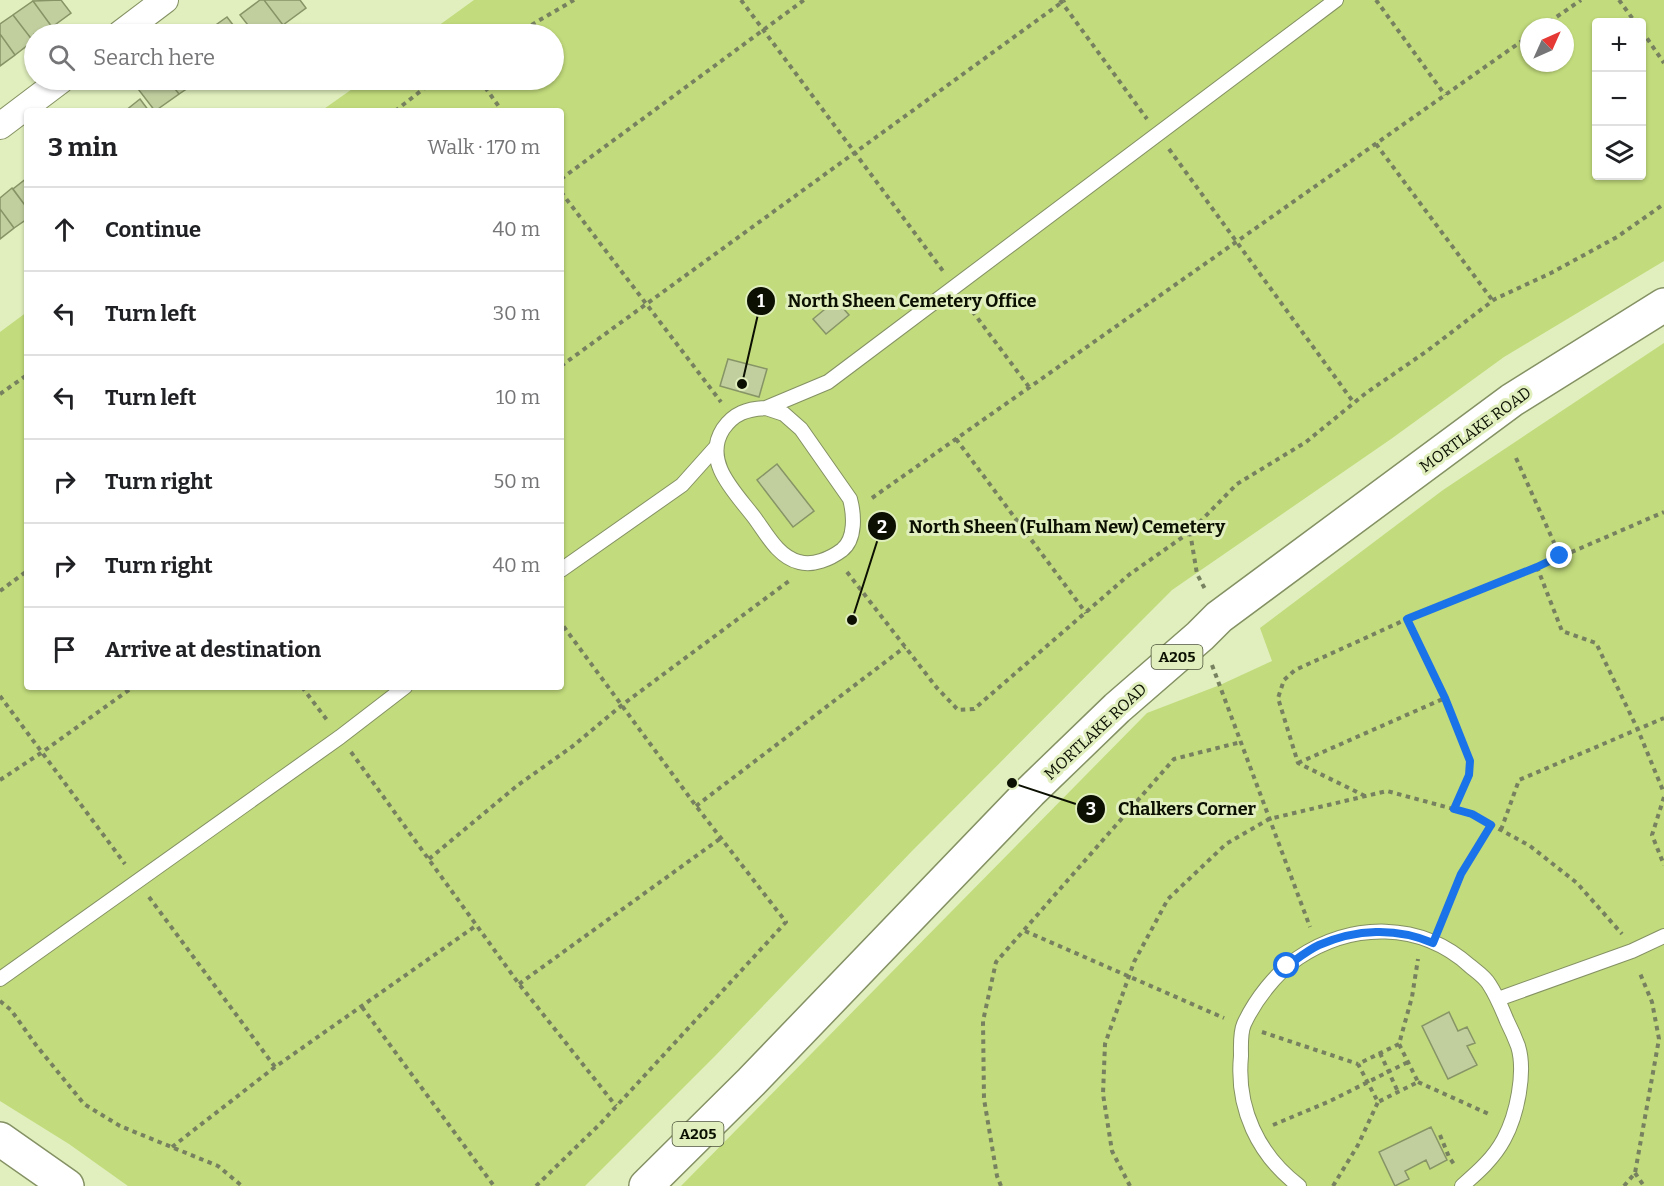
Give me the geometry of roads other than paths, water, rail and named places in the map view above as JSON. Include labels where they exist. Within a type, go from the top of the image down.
[{"type":"highway","name":"MORTLAKE ROAD","points":[[646,1186],[759,1073],[1030,792],[1117,708],[1219,617],[1512,400],[1664,306]]},
{"type":"highway","points":[[0,1139],[67,1186]]},
{"type":"street","points":[[133,24],[165,0]]},
{"type":"street","points":[[0,126],[48,90]]},
{"type":"lane","points":[[766,408],[784,414],[801,429],[850,499],[853,511],[852,532],[844,548],[828,559],[801,563],[792,560],[779,550],[722,475],[716,458],[716,447],[719,435],[733,417],[751,409],[766,408],[828,382],[1336,0]]},
{"type":"lane","points":[[564,568],[682,485],[716,447]]},
{"type":"lane","points":[[0,979],[340,737],[401,690]]},
{"type":"lane","points":[[1299,1186],[1286,1176],[1268,1156],[1253,1133],[1242,1098],[1240,1061],[1243,1026],[1263,993],[1287,966],[1317,946],[1351,934],[1385,931],[1427,941],[1456,954],[1488,982],[1498,999],[1519,1048],[1521,1079],[1515,1110],[1504,1139],[1485,1166],[1464,1184]]},
{"type":"lane","points":[[1498,999],[1632,951],[1664,936]]},
{"type":"place","name":"North Sheen Cemetery Office","points":[[742,384]]},
{"type":"place","name":"North Sheen (Fulham New) Cemetery","points":[[852,620]]},
{"type":"place","name":"Chalkers Corner","points":[[1012,783]]}]
